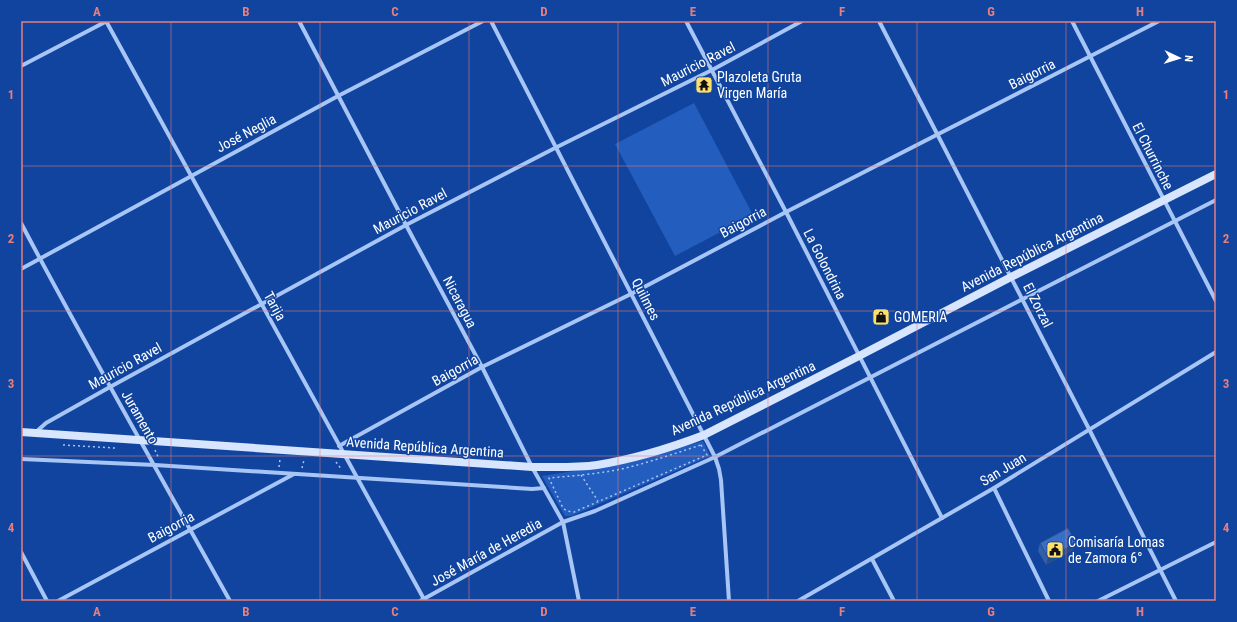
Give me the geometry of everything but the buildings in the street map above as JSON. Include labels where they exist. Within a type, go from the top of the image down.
[{"type":"main road","name":"Avenida República Argentina","points":[[21,432],[140,440],[341,450],[532,467],[597,465],[656,451],[704,435],[1011,277],[1216,174]]},
{"type":"street","points":[[21,66],[107,21]]},
{"type":"street","name":"Tarija","points":[[107,21],[423,600]]},
{"type":"street","name":"Nicaragua","points":[[299,21],[482,367],[532,467],[563,522],[579,601]]},
{"type":"street","name":"José Neglia","points":[[21,269],[338,96],[483,21]]},
{"type":"street","name":"Quilmes","points":[[491,21],[715,457],[721,480],[728,601]]},
{"type":"street","name":"La Golondrina","points":[[686,21],[786,212],[942,518]]},
{"type":"street","name":"Mauricio Ravel","points":[[35,434],[46,423],[406,225],[555,148],[712,70],[802,21]]},
{"type":"street","name":"El Zorzal","points":[[879,21],[1023,298],[1176,601]]},
{"type":"street","name":"El Churrinche","points":[[1072,21],[1174,222],[1216,301]]},
{"type":"street","name":"Baigorria","points":[[341,450],[482,367],[631,294],[786,212],[1160,21]]},
{"type":"street","points":[[563,522],[595,511],[715,457],[1216,200]]},
{"type":"street","name":"Juramento","points":[[21,223],[110,387],[230,601]]},
{"type":"street","name":"San Juan","points":[[798,601],[994,488],[1216,352]]},
{"type":"street","points":[[21,459],[155,465],[532,489],[544,488]]},
{"type":"street","name":"Baigorria","points":[[58,601],[295,474]]},
{"type":"street","points":[[994,488],[1049,601]]},
{"type":"street","name":"José María de Heredia","points":[[423,600],[563,522]]},
{"type":"street","points":[[1098,601],[1216,542]]},
{"type":"street","points":[[21,552],[47,601]]},
{"type":"street","points":[[872,559],[894,601]]},
{"type":"path","points":[[60,444],[115,448]]},
{"type":"path","points":[[700,445],[707,454],[598,501],[574,512],[567,511],[563,508],[549,478],[618,469],[700,445]]},
{"type":"path","points":[[146,449],[162,450]]},
{"type":"path","points":[[155,450],[160,461]]},
{"type":"path","points":[[279,468],[280,457]]},
{"type":"path","points":[[298,458],[304,459],[302,469]]},
{"type":"path","points":[[332,460],[337,463],[343,472],[338,473]]},
{"type":"path","points":[[298,469],[307,468]]},
{"type":"path","points":[[581,475],[598,501]]},
{"type":"shaded area","points":[[694,103],[753,215],[675,256],[615,144]]},
{"type":"shaded area","points":[[703,441],[710,456],[571,516],[565,516],[542,476],[631,462]]},
{"type":"place","name":"Plazoleta Gruta Virgen María","points":[[704,85]]},
{"type":"place","name":"GOMERIA","points":[[881,317]]},
{"type":"place","name":"Comisaría Lomas de Zamora 6°","points":[[1055,550]]}]
